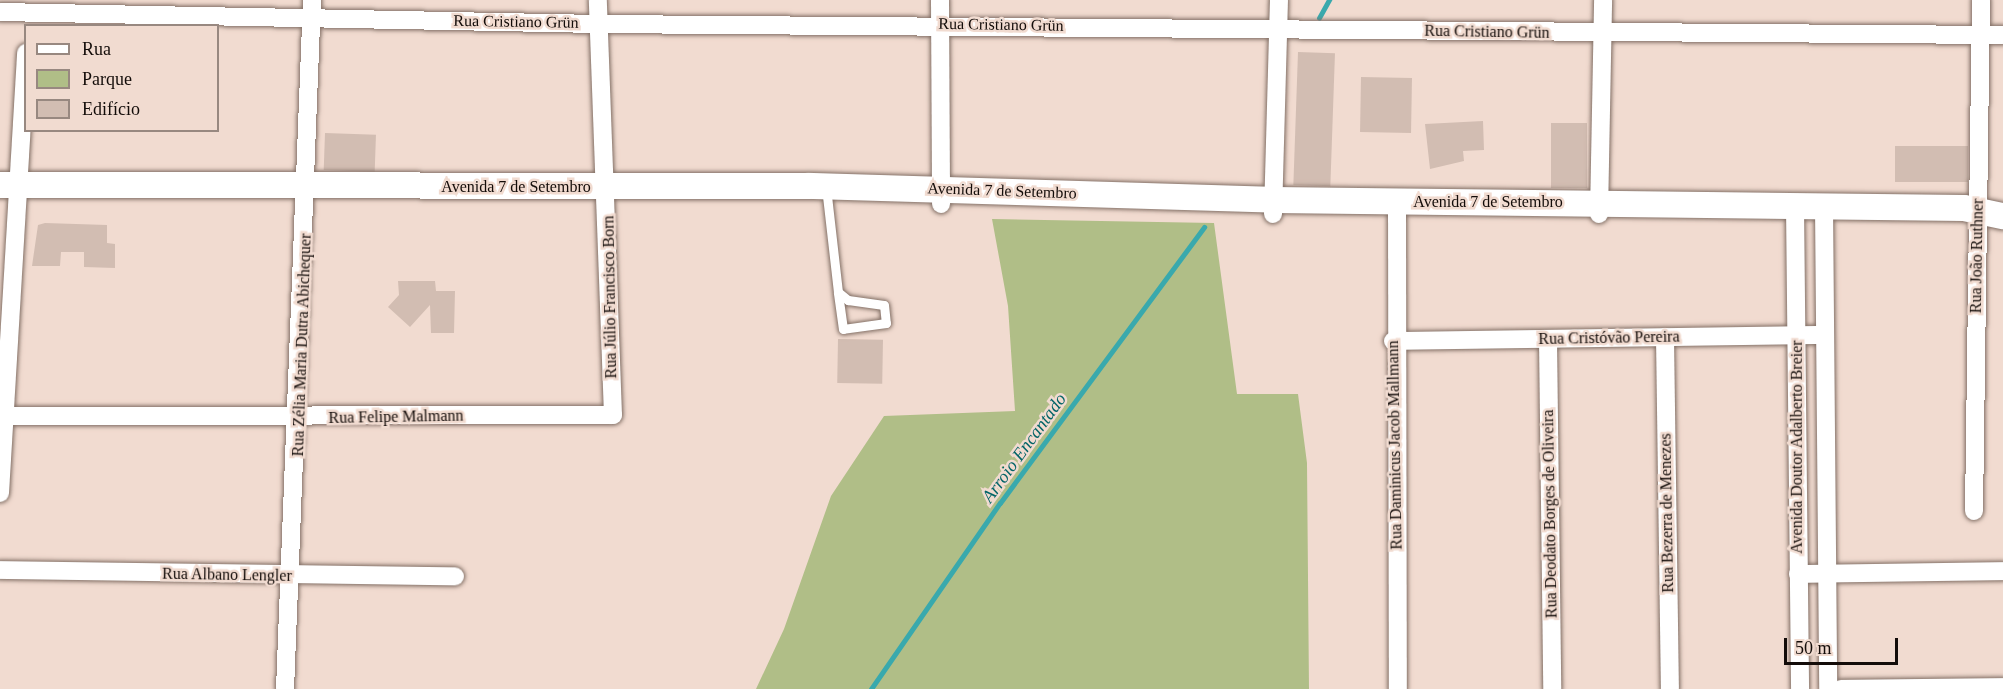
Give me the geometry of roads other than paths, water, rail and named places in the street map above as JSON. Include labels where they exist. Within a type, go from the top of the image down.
[{"type":"main road","name":"Avenida 7 de Setembro","points":[[10,193],[308,195],[827,193],[1273,207],[1599,209],[1990,217]]},
{"type":"street","name":"Rua Júlio Francisco Born","points":[[598,0],[607,194],[613,415]]},
{"type":"street","points":[[940,0],[941,196]]},
{"type":"street","points":[[1273,207],[1280,29],[1279,0]]},
{"type":"street","points":[[1599,209],[1603,0]]},
{"type":"street","name":"Rua João Ruthner","points":[[1974,511],[1990,217],[1980,35],[1981,0]]},
{"type":"street","name":"Rua Cristiano Grün","points":[[0,12],[312,9],[598,24],[941,24],[1602,34],[2003,35]]},
{"type":"street","name":"Rua Zélia Maria Dutra Abichequer","points":[[285,689],[308,195],[312,9]]},
{"type":"street","points":[[0,493],[10,193],[24,70]]},
{"type":"street","name":"Rua Daminicus Jacob Mallmann","points":[[1398,208],[1393,341],[1398,689]]},
{"type":"street","name":"Avenida Doutor Adalberto Breier","points":[[1795,212],[1800,689]]},
{"type":"street","name":"Avenida Doutor Adalberto Breier","points":[[1825,213],[1825,574],[1828,689]]},
{"type":"street","name":"Rua Cristóvão Pereira","points":[[1393,341],[1824,335]]},
{"type":"street","name":"Rua Bezerra de Menezes","points":[[1665,337],[1670,689]]},
{"type":"street","name":"Rua Deodato Borges de Oliveira","points":[[1548,339],[1552,689]]},
{"type":"street","name":"Rua Felipe Malmann","points":[[4,416],[299,418],[613,415]]},
{"type":"street","name":"Rua Albano Lengler","points":[[0,570],[292,577],[455,576]]},
{"type":"street","points":[[1798,574],[2003,571]]},
{"type":"street","points":[[1841,689],[2003,687]]},
{"type":"street","points":[[1796,689],[1812,689]]},
{"type":"lane","points":[[827,193],[838,292],[843,329],[886,323],[884,305],[848,300],[838,292]]},
{"type":"waterway","points":[[1319,18],[1329,0]]},
{"type":"waterway","name":"Arroio Encantado","points":[[871,689],[1000,503],[1204,227]]}]
